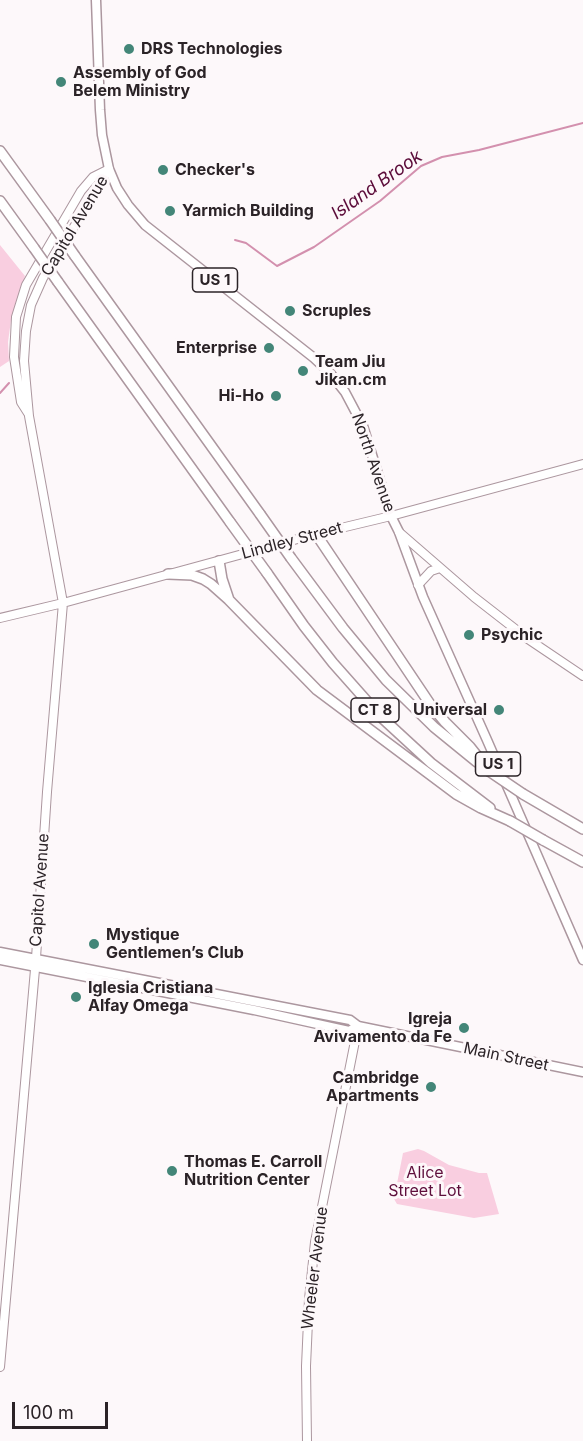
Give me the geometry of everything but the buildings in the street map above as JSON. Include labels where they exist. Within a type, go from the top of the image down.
[{"type":"highway","name":"CT 8","points":[[0,151],[291,558],[350,637],[386,680],[434,727],[489,771],[583,829]]},
{"type":"highway","name":"CT 8","points":[[0,201],[304,626],[333,663],[380,716],[449,778],[510,820],[580,860]]},
{"type":"highway","points":[[316,534],[430,704],[489,771]]},
{"type":"highway","points":[[219,561],[229,600]]},
{"type":"highway","points":[[168,574],[198,576],[212,584],[326,698],[456,794],[510,820]]},
{"type":"main road","name":"North Avenue","points":[[96,0],[102,135],[109,169],[117,188],[145,225],[296,344],[330,373],[345,392],[363,426],[391,516],[418,585],[583,960]]},
{"type":"main road","name":"Capitol Avenue","points":[[29,416],[21,402],[14,357],[16,317],[26,285],[81,191],[93,177],[109,169]]},
{"type":"main road","name":"Capitol Avenue","points":[[0,1367],[63,603],[29,416],[24,362],[26,331],[31,305],[43,278],[109,169]]},
{"type":"main road","name":"Lindley Street","points":[[0,618],[583,464]]},
{"type":"main road","points":[[399,532],[460,586],[528,639],[583,676]]},
{"type":"main road","points":[[418,585],[431,571],[440,568]]},
{"type":"main road","name":"Main Street","points":[[0,951],[35,962],[349,1031],[358,1026],[583,1072]]},
{"type":"main road","name":"Main Street","points":[[0,960],[35,962]]},
{"type":"main road","name":"Wheeler Avenue","points":[[307,1441],[306,1366],[309,1299],[315,1242],[358,1026]]},
{"type":"green space","points":[[0,245],[25,276],[11,320],[8,342],[9,361],[0,367]]},
{"type":"green space","name":"Alice Street Lot","points":[[418,1149],[449,1165],[487,1173],[499,1214],[474,1218],[397,1204],[394,1199],[403,1153]]},
{"type":"waterway","name":"Island Brook","points":[[235,240],[246,243],[277,266],[314,247],[380,201],[421,166],[442,157],[479,150],[583,123]]},
{"type":"waterway","name":"Island Brook","points":[[0,393],[9,383]]},
{"type":"place","name":"DRS Technologies","points":[[129,49]]},
{"type":"place","name":"Assembly of God Belem Ministry","points":[[61,82]]},
{"type":"place","name":"Checker's","points":[[163,170]]},
{"type":"place","name":"Yarmich Building","points":[[170,211]]},
{"type":"place","name":"Scruples","points":[[290,311]]},
{"type":"place","name":"Enterprise","points":[[269,348]]},
{"type":"place","name":"Team Jiu Jikan.cm","points":[[303,371]]},
{"type":"place","name":"Hi-Ho","points":[[276,396]]},
{"type":"place","name":"Psychic","points":[[469,635]]},
{"type":"place","name":"Universal","points":[[499,710]]},
{"type":"place","name":"Mystique Gentlemen’s Club","points":[[94,944]]},
{"type":"place","name":"Iglesia Cristiana Alfay Omega","points":[[76,997]]},
{"type":"place","name":"Igreja Avivamento da Fe","points":[[464,1028]]},
{"type":"place","name":"Cambridge Apartments","points":[[431,1087]]},
{"type":"place","name":"Thomas E. Carroll Nutrition Center","points":[[172,1171]]}]
